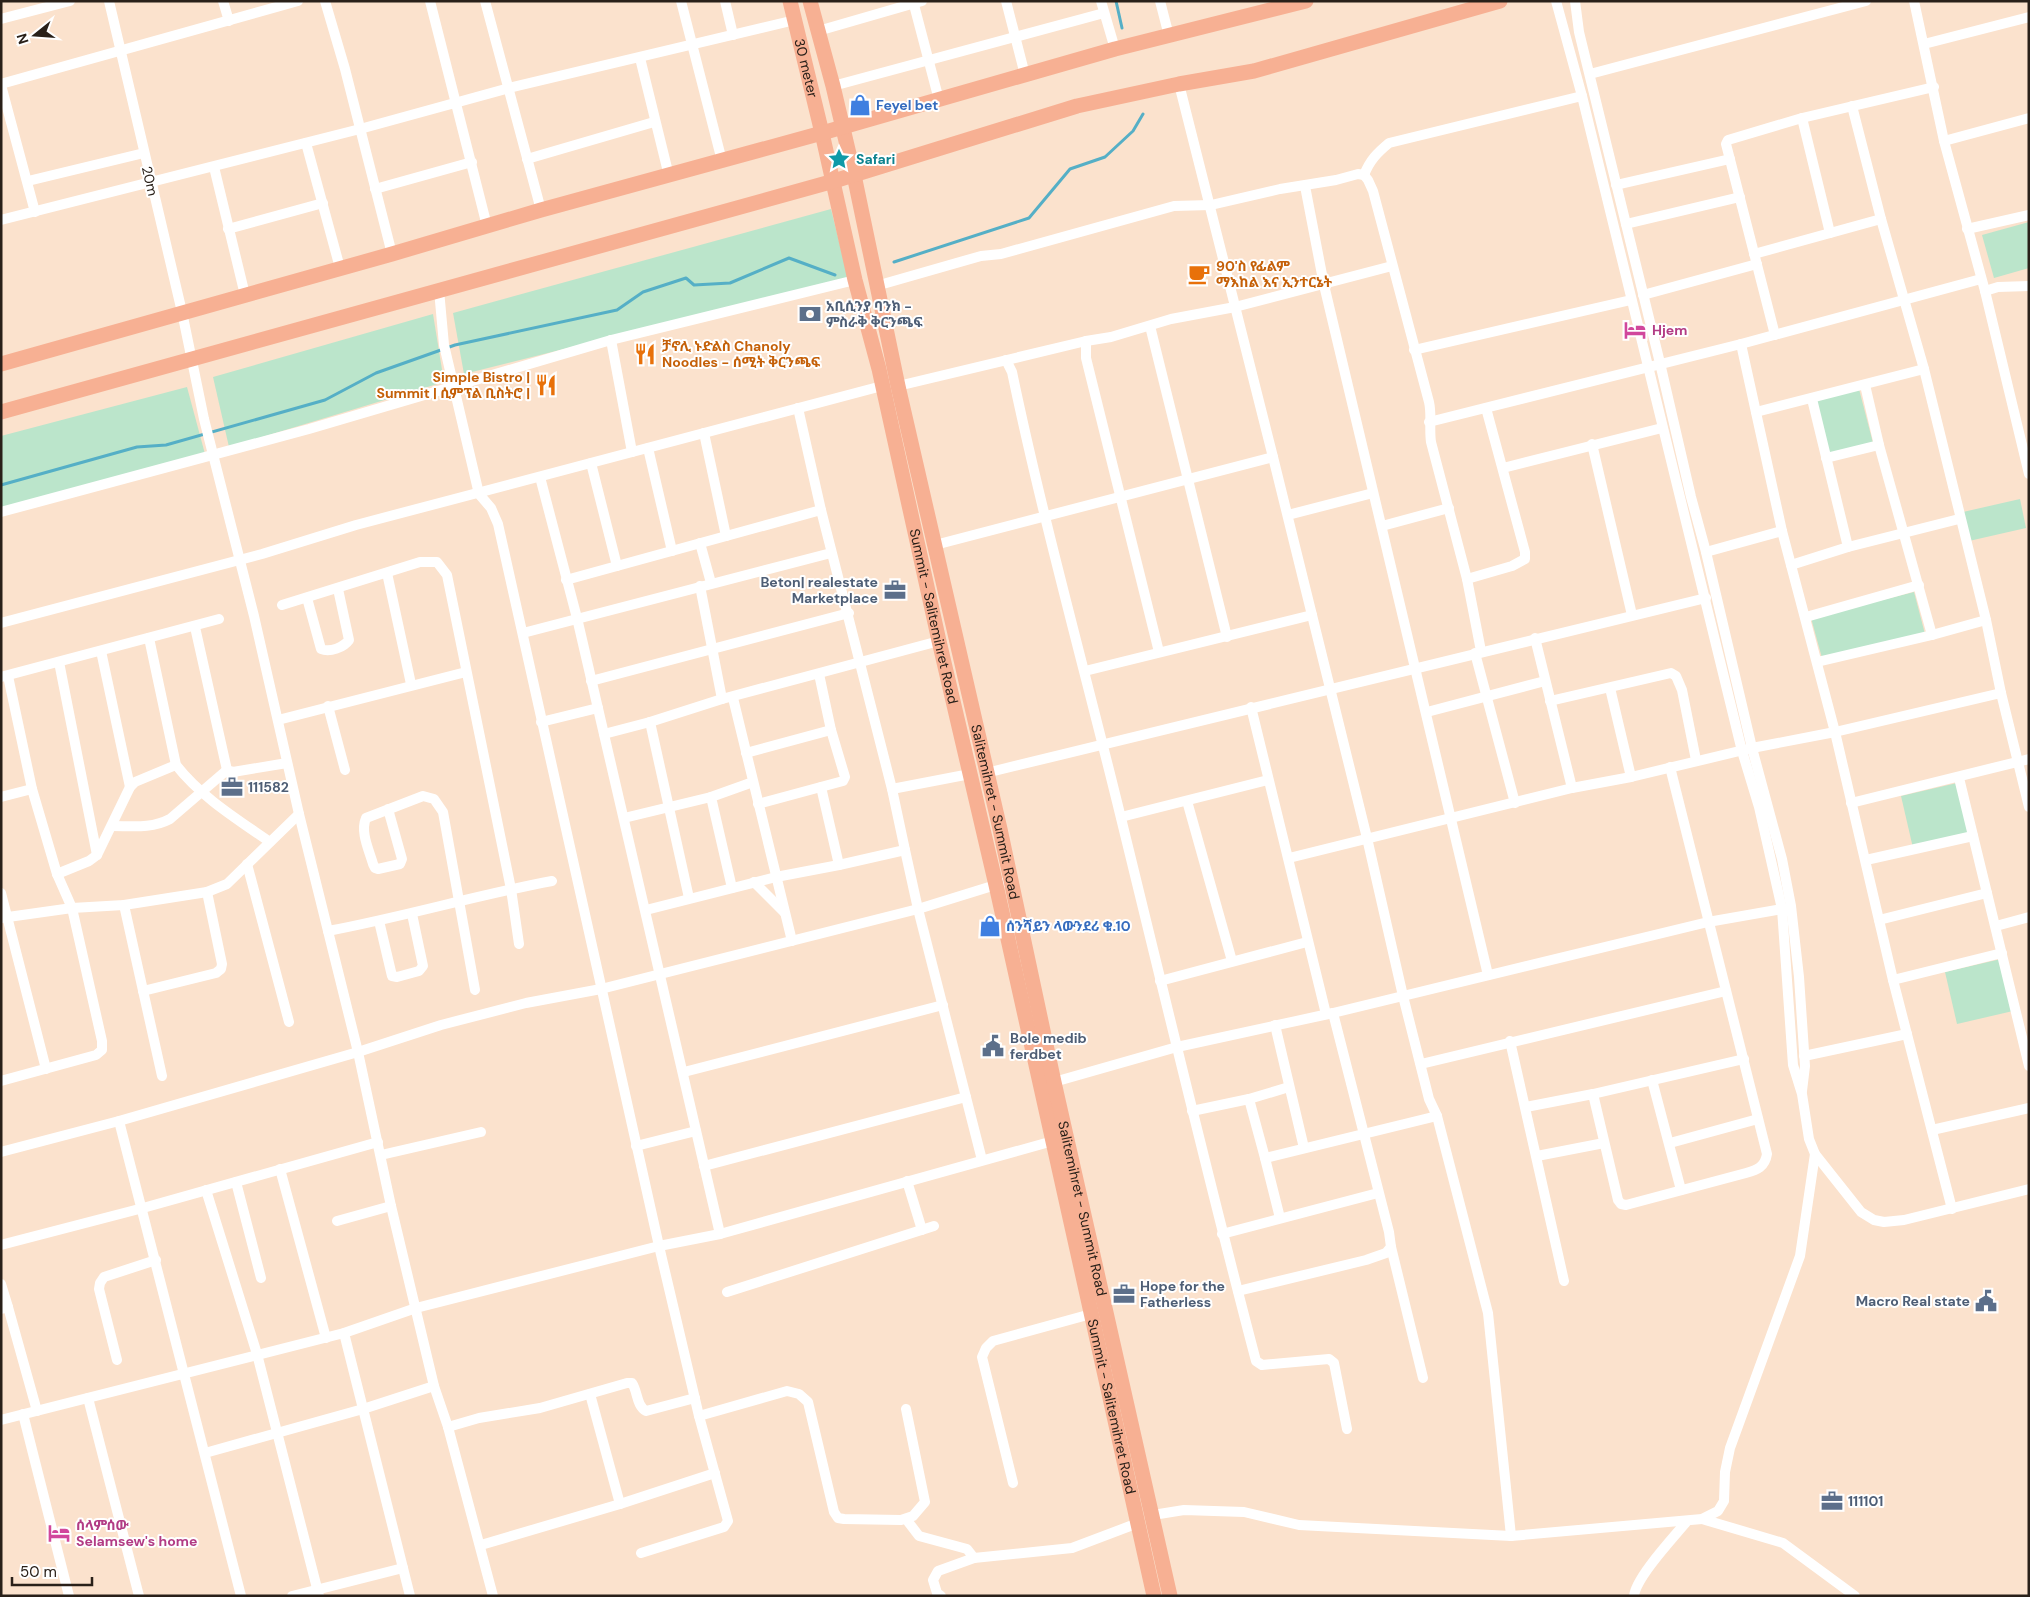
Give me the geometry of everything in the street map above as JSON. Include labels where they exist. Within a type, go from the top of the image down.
[{"type":"main road","name":"30 meter","points":[[790,1],[834,181],[855,280],[879,369]]},
{"type":"main road","name":"30 meter","points":[[810,1],[833,86],[842,128]]},
{"type":"main road","points":[[1,364],[541,210],[842,128],[1114,49],[1306,1]]},
{"type":"main road","points":[[1,412],[834,181],[1078,106],[1179,84],[1254,71],[1500,1]]},
{"type":"main road","points":[[842,128],[854,175]]},
{"type":"main road","name":"Salitemihret - Summit Road","points":[[854,175],[898,386],[1011,880],[1054,1082],[1170,1596]]},
{"type":"main road","name":"Summit - Salitemihret Road","points":[[879,369],[1154,1596]]},
{"type":"main road","points":[[1137,1518],[1152,1511]]},
{"type":"street","points":[[1,19],[49,4],[70,1]]},
{"type":"street","name":"20m","points":[[109,1],[150,183],[182,312],[204,418],[358,1052],[391,1206],[434,1386],[448,1427],[481,1545],[493,1596]]},
{"type":"street","points":[[223,1],[229,21]]},
{"type":"street","points":[[35,212],[1,84],[298,1]]},
{"type":"street","points":[[326,1],[392,254]]},
{"type":"street","points":[[430,1],[487,226]]},
{"type":"street","points":[[485,1],[541,210]]},
{"type":"street","points":[[681,1],[722,161]]},
{"type":"street","points":[[725,1],[733,35]]},
{"type":"street","points":[[1006,1],[1025,75]]},
{"type":"street","points":[[1101,1],[1114,49]]},
{"type":"street","points":[[1160,1],[1168,36]]},
{"type":"street","points":[[1556,1],[1582,96],[1662,428],[1706,598],[1747,750],[1782,859],[1791,906],[1799,977],[1804,1056],[1802,1094]]},
{"type":"street","points":[[1575,1],[1578,32],[1590,74],[1660,363],[1690,497],[1706,552],[1782,909],[1793,1065],[1802,1094],[1810,1139],[1815,1154],[1861,1212],[1874,1220],[1884,1222],[1904,1220],[2029,1189]]},
{"type":"street","points":[[1590,74],[1866,1]]},
{"type":"street","points":[[1914,1],[1934,87],[1944,141],[1982,279],[2029,474]]},
{"type":"street","points":[[818,31],[916,2],[928,60],[939,100]]},
{"type":"street","points":[[833,86],[1104,13]]},
{"type":"street","points":[[1924,44],[2029,17]]},
{"type":"street","points":[[1,220],[214,167],[509,88],[795,20]]},
{"type":"street","points":[[640,58],[654,122],[669,176]]},
{"type":"street","points":[[1179,84],[1288,515],[1367,838],[1403,996],[1429,1099],[1438,1116],[1488,1313],[1511,1536]]},
{"type":"street","points":[[1775,335],[1726,144],[1728,140],[1802,118],[1934,87]]},
{"type":"street","points":[[1364,174],[1370,160],[1389,143],[1582,96]]},
{"type":"street","points":[[1852,106],[1881,219],[1924,369],[1986,620],[2001,693],[2029,807]]},
{"type":"street","points":[[1802,118],[1830,233]]},
{"type":"street","points":[[1944,141],[2029,118]]},
{"type":"street","points":[[528,159],[654,122]]},
{"type":"street","points":[[306,143],[340,268]]},
{"type":"street","points":[[28,181],[144,153]]},
{"type":"street","points":[[1616,185],[1730,159]]},
{"type":"street","points":[[375,189],[472,162]]},
{"type":"street","points":[[214,167],[245,295]]},
{"type":"street","points":[[876,286],[981,256],[1001,254],[1174,206],[1211,205],[1280,189],[1364,174]]},
{"type":"street","points":[[1364,174],[1372,191],[1431,411],[1429,422],[1431,442],[1467,579],[1487,697],[1515,803]]},
{"type":"street","points":[[1305,186],[1324,285],[1417,668],[1488,976]]},
{"type":"street","points":[[1626,224],[1740,197]]},
{"type":"street","points":[[228,229],[323,203]]},
{"type":"street","points":[[1967,230],[2029,215]]},
{"type":"street","points":[[1643,295],[1830,233],[1881,219]]},
{"type":"street","points":[[898,386],[1111,336],[1171,319],[1235,307],[1392,266]]},
{"type":"street","points":[[1429,422],[1741,344],[1982,279]]},
{"type":"street","points":[[1,512],[309,429],[611,340],[855,280]]},
{"type":"street","points":[[1985,291],[1998,287],[2029,286]]},
{"type":"street","points":[[439,290],[447,358],[479,494],[491,508],[498,524],[659,1246],[699,1416],[728,1521],[724,1527],[641,1553]]},
{"type":"street","points":[[1414,350],[1631,300]]},
{"type":"street","points":[[1150,326],[1227,637]]},
{"type":"street","points":[[611,340],[632,452]]},
{"type":"street","points":[[1086,341],[1086,358],[1158,652]]},
{"type":"street","points":[[1741,344],[1782,531],[1806,616],[1866,860],[1893,980],[1952,1209]]},
{"type":"street","points":[[1006,360],[1012,372],[1222,1234],[1256,1361],[1262,1365],[1329,1359],[1334,1363],[1346,1429]]},
{"type":"street","points":[[1756,412],[1924,369]]},
{"type":"street","points":[[1865,385],[1879,445],[1932,636]]},
{"type":"street","points":[[1,623],[239,559],[356,525],[882,386]]},
{"type":"street","points":[[1812,398],[1848,548]]},
{"type":"street","points":[[798,408],[831,553],[849,613],[859,661],[892,789],[918,909],[982,1160]]},
{"type":"street","points":[[1467,579],[1512,566],[1525,559],[1486,408]]},
{"type":"street","points":[[1503,468],[1592,444],[1662,428]]},
{"type":"street","points":[[704,433],[726,536]]},
{"type":"street","points":[[1592,444],[1632,615]]},
{"type":"street","points":[[1826,458],[1879,445]]},
{"type":"street","points":[[648,448],[672,551]]},
{"type":"street","points":[[935,545],[1273,457]]},
{"type":"street","points":[[591,463],[618,566]]},
{"type":"street","points":[[540,477],[577,618],[684,1072],[720,1234]]},
{"type":"street","points":[[1288,515],[1373,493]]},
{"type":"street","points":[[1382,526],[1449,508]]},
{"type":"street","points":[[566,580],[821,510]]},
{"type":"street","points":[[1791,565],[1960,519]]},
{"type":"street","points":[[1706,552],[1782,531]]},
{"type":"street","points":[[700,543],[711,583]]},
{"type":"street","points":[[523,633],[831,553]]},
{"type":"street","points":[[282,605],[420,562],[437,562],[447,575],[511,889],[519,944]]},
{"type":"street","points":[[387,573],[411,684]]},
{"type":"street","points":[[1806,616],[1919,585]]},
{"type":"street","points":[[700,586],[712,648],[746,753],[792,941]]},
{"type":"street","points":[[307,598],[321,649],[326,651],[345,646],[349,640],[338,589]]},
{"type":"street","points":[[986,773],[1251,707],[1706,598]]},
{"type":"street","points":[[591,681],[849,613]]},
{"type":"street","points":[[1085,671],[1227,637],[1312,614]]},
{"type":"street","points":[[1,1081],[96,1056],[102,1050],[102,1041],[72,908],[57,874],[32,789],[4,676],[219,619]]},
{"type":"street","points":[[1817,662],[1932,636],[1986,620]]},
{"type":"street","points":[[194,627],[227,770]]},
{"type":"street","points":[[148,638],[176,765],[187,778],[222,809],[270,842]]},
{"type":"street","points":[[1535,638],[1572,788]]},
{"type":"street","points":[[604,734],[859,661],[939,641]]},
{"type":"street","points":[[101,651],[130,787]]},
{"type":"street","points":[[59,662],[97,855]]},
{"type":"street","points":[[278,720],[411,684],[466,672]]},
{"type":"street","points":[[758,804],[843,781],[845,777],[831,730],[819,674]]},
{"type":"street","points":[[1550,701],[1671,674],[1676,676],[1685,703],[1696,760]]},
{"type":"street","points":[[1427,712],[1545,682]]},
{"type":"street","points":[[1610,688],[1631,777]]},
{"type":"street","points":[[1289,858],[1572,788],[1631,777],[1696,760],[1835,732],[2001,693]]},
{"type":"street","points":[[328,706],[345,770]]},
{"type":"street","points":[[1251,707],[1289,858],[1307,942],[1364,1135],[1423,1378]]},
{"type":"street","points":[[541,722],[598,708]]},
{"type":"street","points":[[650,722],[689,898]]},
{"type":"street","points":[[746,753],[831,730]]},
{"type":"street","points":[[1851,803],[1959,778],[2029,759]]},
{"type":"street","points":[[227,770],[233,772],[287,763]]},
{"type":"street","points":[[57,874],[89,861],[97,855],[130,787],[135,782],[176,765]]},
{"type":"street","points":[[1593,1094],[1618,1200],[1621,1204],[1626,1205],[1746,1173],[1763,1166],[1767,1154],[1670,767]]},
{"type":"street","points":[[112,826],[151,826],[160,824],[170,819],[227,770]]},
{"type":"street","points":[[892,789],[970,774]]},
{"type":"street","points":[[1959,778],[2029,1066]]},
{"type":"street","points":[[1121,817],[1268,780]]},
{"type":"street","points":[[624,818],[711,797],[753,782]]},
{"type":"street","points":[[821,787],[839,866]]},
{"type":"street","points":[[1,797],[32,789]]},
{"type":"street","points":[[388,809],[402,859],[400,864],[378,869],[373,864],[363,825],[366,818],[388,809],[423,796],[434,799],[443,812],[475,990]]},
{"type":"street","points":[[711,797],[732,888]]},
{"type":"street","points":[[1187,801],[1232,961]]},
{"type":"street","points":[[4,918],[72,908],[124,905],[207,892],[227,884],[299,814]]},
{"type":"street","points":[[1866,860],[1973,836]]},
{"type":"street","points":[[646,910],[754,882],[839,866],[905,850]]},
{"type":"street","points":[[247,864],[289,1022]]},
{"type":"street","points":[[1,1152],[120,1122],[466,1018],[526,1003],[601,989],[792,941],[918,909],[1011,880]]},
{"type":"street","points":[[328,932],[412,914],[460,900],[552,881]]},
{"type":"street","points":[[754,882],[785,912]]},
{"type":"street","points":[[143,991],[216,973],[221,970],[222,964],[207,892]]},
{"type":"street","points":[[1,893],[4,918],[46,1069]]},
{"type":"street","points":[[1879,920],[1987,893]]},
{"type":"street","points":[[124,905],[162,1076]]},
{"type":"street","points":[[1054,1082],[1177,1047],[1488,976],[1708,922],[1782,909]]},
{"type":"street","points":[[379,921],[392,976],[397,977],[420,972],[423,966],[412,914]]},
{"type":"street","points":[[1996,926],[2029,918]]},
{"type":"street","points":[[1160,981],[1307,942]]},
{"type":"street","points":[[1893,980],[2002,954]]},
{"type":"street","points":[[1421,1064],[1510,1041],[1726,991]]},
{"type":"street","points":[[684,1072],[942,1005]]},
{"type":"street","points":[[1275,1025],[1304,1148]]},
{"type":"street","points":[[1804,1056],[1907,1034]]},
{"type":"street","points":[[1510,1041],[1564,1281]]},
{"type":"street","points":[[1526,1107],[1593,1094],[1744,1059]]},
{"type":"street","points":[[1652,1080],[1681,1190]]},
{"type":"street","points":[[1192,1111],[1249,1099],[1290,1087]]},
{"type":"street","points":[[704,1166],[966,1097]]},
{"type":"street","points":[[1249,1099],[1280,1218]]},
{"type":"street","points":[[1932,1130],[2029,1108]]},
{"type":"street","points":[[1265,1158],[1438,1116]]},
{"type":"street","points":[[1670,1143],[1758,1119]]},
{"type":"street","points":[[120,1122],[241,1596]]},
{"type":"street","points":[[636,1146],[696,1131]]},
{"type":"street","points":[[381,1155],[481,1132]]},
{"type":"street","points":[[1,1420],[326,1338],[416,1308],[659,1246],[720,1234],[1053,1141]]},
{"type":"street","points":[[1,1245],[143,1208],[378,1142]]},
{"type":"street","points":[[1537,1156],[1604,1143]]},
{"type":"street","points":[[1152,1511],[1244,1512],[1300,1525],[1511,1536],[1687,1521],[1702,1519],[1718,1511],[1724,1501],[1725,1472],[1730,1448],[1800,1256],[1815,1154]]},
{"type":"street","points":[[280,1169],[326,1338]]},
{"type":"street","points":[[907,1181],[922,1230]]},
{"type":"street","points":[[236,1182],[261,1278]]},
{"type":"street","points":[[206,1190],[257,1354],[318,1592]]},
{"type":"street","points":[[1222,1234],[1378,1193]]},
{"type":"street","points":[[337,1221],[391,1206]]},
{"type":"street","points":[[727,1292],[934,1226]]},
{"type":"street","points":[[1238,1291],[1366,1260],[1386,1253],[1391,1247]]},
{"type":"street","points":[[117,1360],[99,1289],[100,1283],[104,1277],[156,1260]]},
{"type":"street","points":[[1,1284],[4,1308],[37,1411]]},
{"type":"street","points":[[1013,1483],[982,1357],[986,1348],[993,1341],[1091,1314]]},
{"type":"street","points":[[344,1333],[410,1596]]},
{"type":"street","points":[[448,1427],[479,1418],[540,1408],[632,1383],[640,1407],[646,1411],[695,1398]]},
{"type":"street","points":[[205,1453],[363,1409],[434,1386]]},
{"type":"street","points":[[699,1416],[787,1391],[799,1394],[808,1402],[831,1503],[838,1518],[906,1519],[913,1516],[925,1502],[906,1409]]},
{"type":"street","points":[[590,1394],[620,1504]]},
{"type":"street","points":[[88,1398],[139,1596]]},
{"type":"street","points":[[24,1414],[69,1596]]},
{"type":"street","points":[[481,1545],[620,1504],[715,1473]]},
{"type":"street","points":[[941,1596],[937,1593],[933,1580],[938,1571],[974,1558],[1072,1548],[1137,1518]]},
{"type":"street","points":[[906,1519],[919,1536],[967,1549],[974,1558]]},
{"type":"street","points":[[1702,1519],[1783,1543],[1855,1596]]},
{"type":"street","points":[[1634,1596],[1634,1590],[1651,1564],[1687,1521]]},
{"type":"street","points":[[292,1596],[318,1592],[403,1568]]},
{"type":"green space","points":[[831,209],[848,278],[464,374],[453,313]]},
{"type":"green space","points":[[2029,222],[2029,268],[1994,278],[1982,235]]},
{"type":"green space","points":[[433,314],[444,382],[229,447],[213,377]]},
{"type":"green space","points":[[187,387],[205,454],[1,509],[1,436]]},
{"type":"green space","points":[[1859,389],[1873,443],[1826,455],[1813,400]]},
{"type":"green space","points":[[2020,499],[2026,528],[1969,541],[1963,512]]},
{"type":"green space","points":[[1914,592],[1925,634],[1822,658],[1811,618]]},
{"type":"green space","points":[[1957,783],[1969,835],[1913,848],[1901,796]]},
{"type":"green space","points":[[2001,959],[2013,1011],[1957,1024],[1945,972]]},
{"type":"waterway","points":[[1116,1],[1122,28]]},
{"type":"waterway","points":[[894,262],[1029,218],[1070,169],[1105,157],[1133,131],[1143,114]]},
{"type":"waterway","points":[[1,485],[137,447],[166,445],[325,400],[376,373],[455,345],[617,310],[643,292],[686,278],[694,285],[730,283],[789,258],[835,275]]},
{"type":"place","name":"Feyel bet","points":[[860,105]]},
{"type":"place","name":"Safari","points":[[839,159]]},
{"type":"place","name":"90'ስ የፊልም ማእከል እና ኢንተርኔት","points":[[1199,274]]},
{"type":"place","name":"አቢሲንያ ባንክ - ምስራቅ ቅርንጫፍ","points":[[810,314]]},
{"type":"place","name":"Hjem","points":[[1635,330]]},
{"type":"place","name":"ቻኖሊ ኑድልስ Chanoly Noodles - ሰሚት ቅርንጫፍ","points":[[645,354]]},
{"type":"place","name":"Simple Bistro | Summit | ሲምፕል ቢስትሮ |","points":[[546,385]]},
{"type":"place","name":"Beton| realestate Marketplace","points":[[895,590]]},
{"type":"place","name":"111582","points":[[232,787]]},
{"type":"place","name":"ሰንሻይን ላውንደሪ ቁ.10","points":[[990,926]]},
{"type":"place","name":"Bole medib ferdbet","points":[[993,1046]]},
{"type":"place","name":"Hope for the Fatherless","points":[[1124,1294]]},
{"type":"place","name":"Macro Real state","points":[[1986,1301]]},
{"type":"place","name":"111101","points":[[1832,1501]]},
{"type":"place","name":"ሰላምሰው Selamsew's home","points":[[59,1533]]}]
